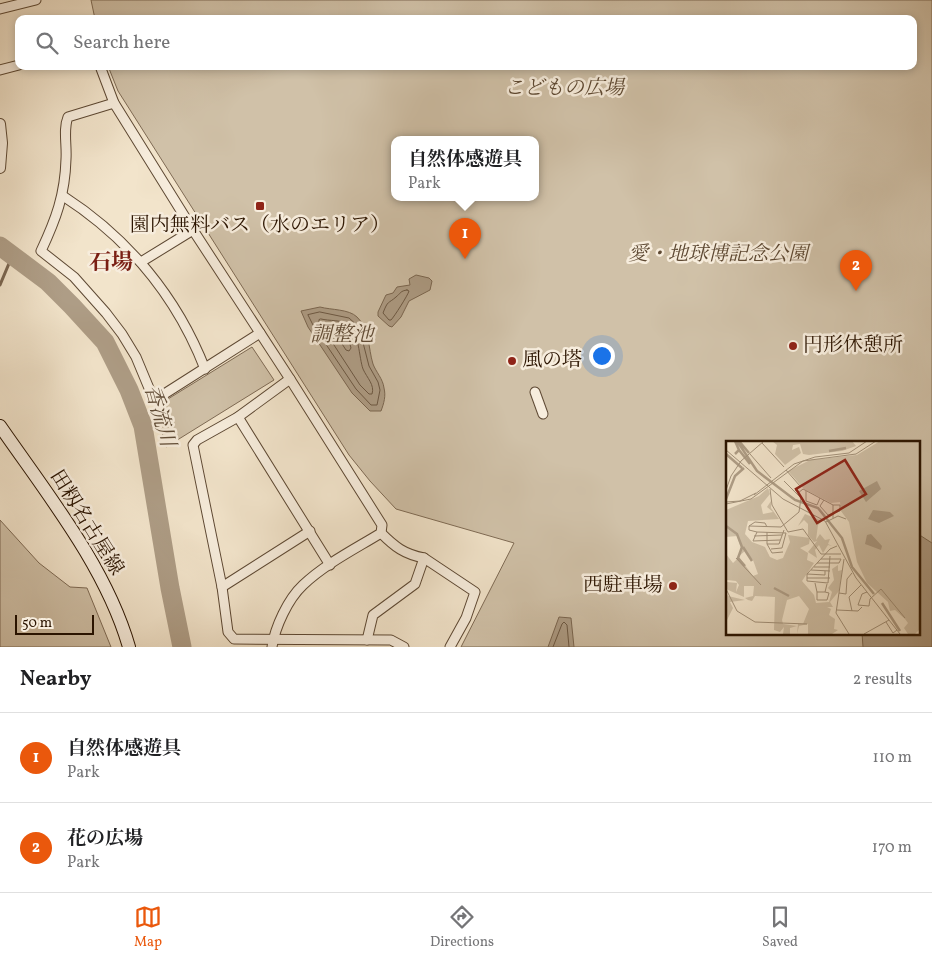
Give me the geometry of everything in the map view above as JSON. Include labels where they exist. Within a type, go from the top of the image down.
[{"type":"main road","name":"田籾名古屋線","points":[[0,426],[87,555],[110,596],[129,647]]},
{"type":"street","points":[[0,9],[32,1]]},
{"type":"street","points":[[0,70],[15,66]]},
{"type":"street","points":[[102,70],[114,103],[382,525],[381,533]]},
{"type":"street","points":[[114,103],[68,117],[66,122],[63,196],[41,251],[74,277],[106,313],[136,357],[151,393],[158,398],[260,333]]},
{"type":"street","points":[[0,124],[2,143],[0,168]]},
{"type":"street","points":[[63,196],[97,219],[141,262],[167,295],[183,320],[205,369]]},
{"type":"street","points":[[141,262],[193,230]]},
{"type":"street","points":[[290,379],[238,416],[197,440],[193,445],[222,587],[228,632],[234,639],[273,643],[391,640],[404,647]]},
{"type":"street","points":[[535,392],[543,414]]},
{"type":"street","points":[[238,416],[330,565]]},
{"type":"street","points":[[222,587],[310,531]]},
{"type":"street","points":[[381,533],[397,549],[424,558],[475,592],[466,618],[450,647]]},
{"type":"street","points":[[273,643],[282,615],[302,586],[330,565],[381,533]]},
{"type":"street","points":[[367,640],[373,615],[415,584],[424,558]]},
{"type":"green space","name":"愛・地球博記念公園","points":[[91,0],[932,0],[932,647],[461,647],[514,543],[396,509],[370,481],[349,455],[118,91],[110,70],[917,70],[917,15],[94,15]]},
{"type":"green space","points":[[252,347],[274,380],[166,447],[155,407]]},
{"type":"green space","points":[[0,520],[39,563],[70,587],[87,588],[111,647],[0,647]]},
{"type":"water","points":[[416,275],[429,278],[432,281],[430,290],[409,301],[401,317],[392,327],[389,326],[378,316],[386,295],[393,293],[397,287],[410,285],[409,279]]},
{"type":"water","name":"調整池","points":[[320,307],[354,314],[364,327],[373,364],[385,391],[381,411],[370,411],[352,393],[308,327],[301,311]]},
{"type":"water","points":[[920,535],[932,543],[932,647],[863,647],[862,634],[920,634]]},
{"type":"water","points":[[559,617],[571,618],[574,647],[548,647]]},
{"type":"waterway","name":"香流川","points":[[0,246],[48,282],[105,342],[129,390],[143,426],[170,588],[182,647]]},
{"type":"waterway","points":[[0,285],[13,254]]},
{"type":"place","name":"園内無料バス（水のエリア）","points":[[260,206]]},
{"type":"place","name":"自然体感遊具","points":[[465,259]]},
{"type":"place","name":"花の広場","points":[[856,291]]},
{"type":"place","name":"円形休憩所","points":[[793,346]]},
{"type":"place","name":"風の塔","points":[[512,361]]},
{"type":"place","name":"西駐車場","points":[[673,586]]},
{"type":"district","name":"石場","points":[[111,263]]},
{"type":"park label","name":"こどもの広場","points":[[564,89]]}]
